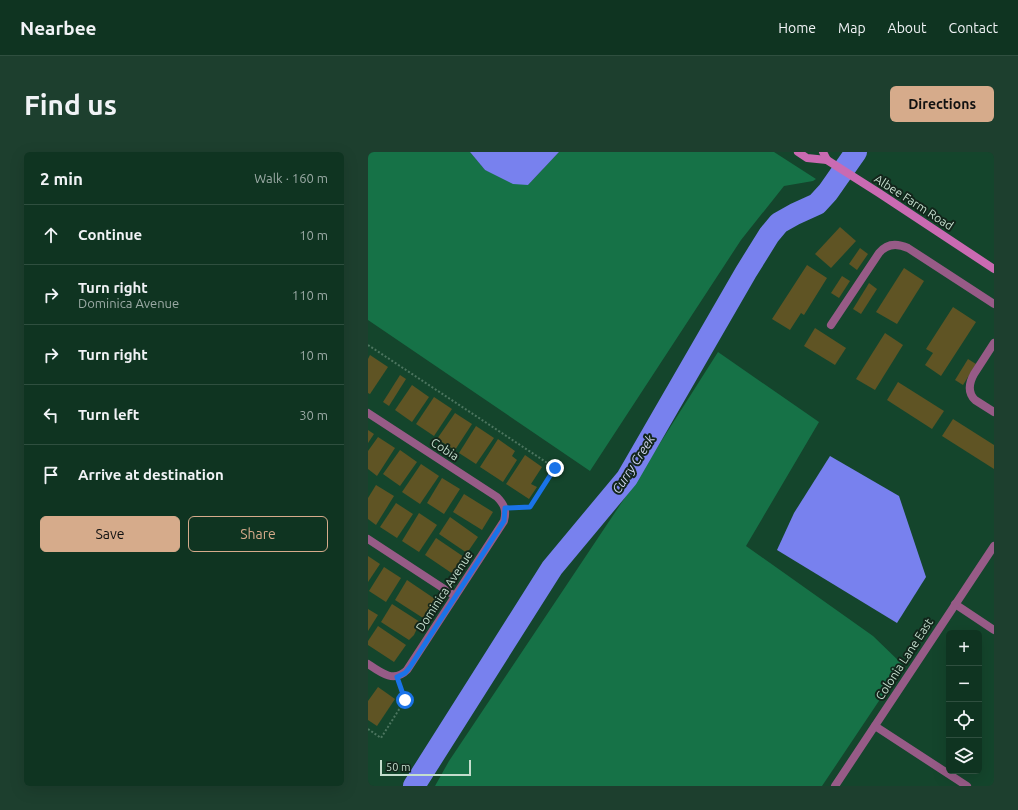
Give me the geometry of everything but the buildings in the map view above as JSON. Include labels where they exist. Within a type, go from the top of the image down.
[{"type":"main road","points":[[798,152],[807,158],[827,160]]},
{"type":"main road","name":"Albee Farm Road","points":[[822,152],[827,160],[994,269]]},
{"type":"street","points":[[831,325],[879,253],[882,249],[890,245],[908,248],[994,304]]},
{"type":"street","points":[[994,342],[971,379],[970,389],[972,397],[975,400],[994,412]]},
{"type":"street","name":"Cobia","points":[[368,413],[496,497],[502,502],[505,508]]},
{"type":"street","name":"Dominica Avenue","points":[[394,677],[405,673],[410,667],[504,521],[505,508]]},
{"type":"street","points":[[368,539],[455,596]]},
{"type":"street","name":"Colonia Lane East","points":[[836,786],[994,546]]},
{"type":"street","points":[[955,604],[994,630]]},
{"type":"street","points":[[368,664],[383,674],[394,677]]},
{"type":"street","points":[[875,726],[967,786]]},
{"type":"path","points":[[368,345],[555,468],[530,507],[505,508]]},
{"type":"path","points":[[368,729],[381,738],[405,700],[394,677]]},
{"type":"green space","points":[[368,152],[470,152],[485,170],[528,185],[559,152],[774,152],[816,179],[813,181],[784,186],[741,240],[590,471],[368,320]]},
{"type":"green space","points":[[718,352],[819,422],[746,546],[873,636],[903,665],[822,786],[435,786],[449,761],[634,484]]},
{"type":"water","points":[[470,152],[559,152],[528,185],[513,184],[485,170]]},
{"type":"water","points":[[830,456],[899,496],[926,577],[897,623],[777,550],[794,513]]},
{"type":"waterway","name":"Curry Creek","points":[[414,786],[552,568],[627,478],[769,235],[779,223],[817,204],[828,192],[856,152]]},
{"type":"route","points":[[405,700],[397,677],[405,673],[410,667],[504,521],[506,515],[505,508],[530,507],[555,468]]}]
